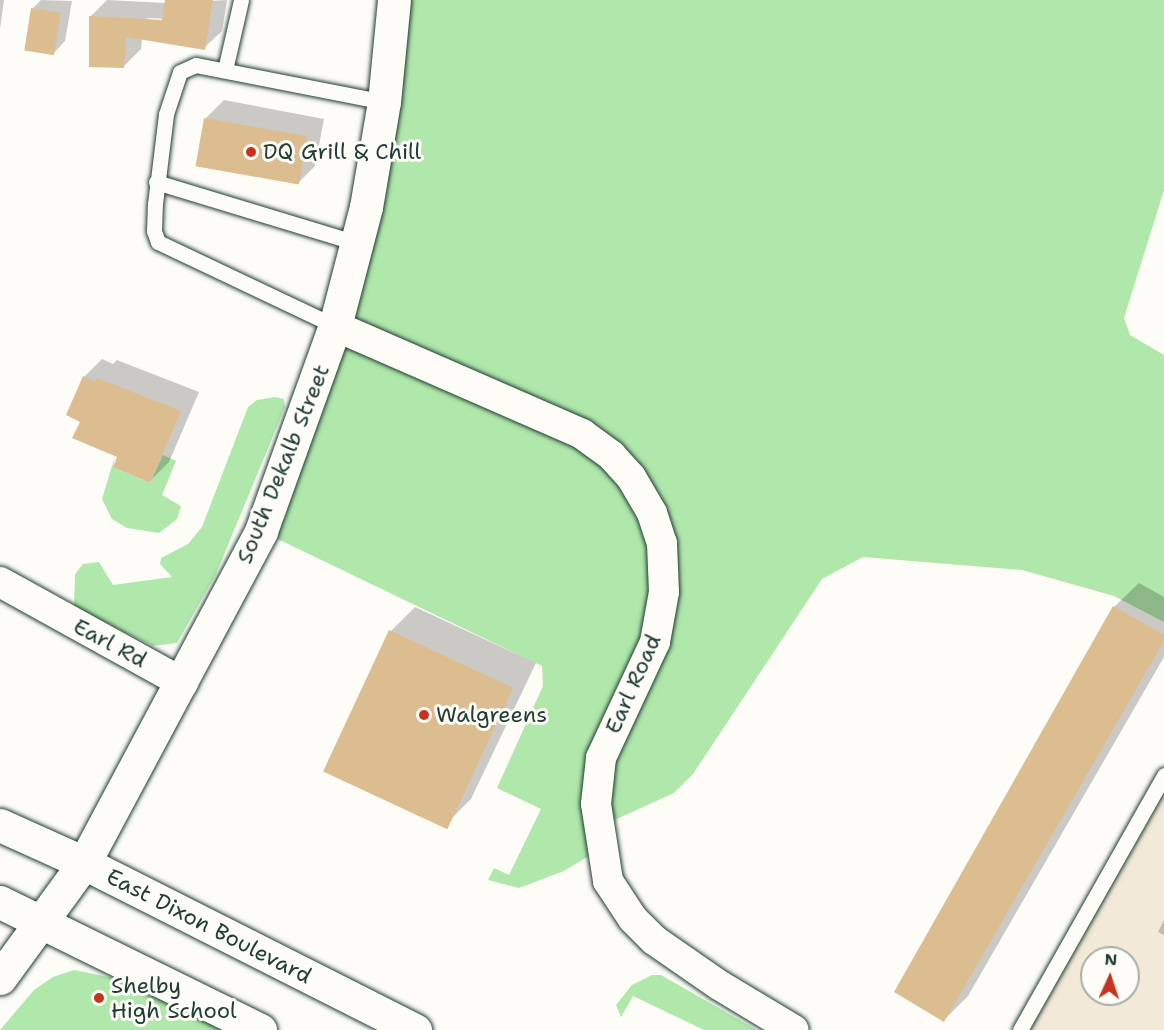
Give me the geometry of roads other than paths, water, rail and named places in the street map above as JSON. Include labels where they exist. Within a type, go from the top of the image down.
[{"type":"main road","name":"South Dekalb Street","points":[[0,978],[84,863],[183,683],[261,531],[335,326],[357,243],[384,102],[394,0]]},
{"type":"main road","name":"East Dixon Boulevard","points":[[0,825],[84,863],[415,1030]]},
{"type":"main road","points":[[0,902],[260,1030]]},
{"type":"street","name":"Earl Road","points":[[335,326],[582,435],[611,455],[631,477],[652,513],[662,543],[664,592],[655,642],[601,758],[596,804],[608,881],[633,919],[654,940],[719,985],[794,1030]]},
{"type":"street","name":"Earl Rd","points":[[0,582],[183,683]]},
{"type":"lane","points":[[225,70],[241,0]]},
{"type":"lane","points":[[335,326],[158,242],[154,231],[156,182],[166,114],[180,72],[196,65],[384,102]]},
{"type":"lane","points":[[156,182],[357,243]]},
{"type":"lane","points":[[1020,1030],[1164,774]]},
{"type":"place","name":"DQ Grill & Chill","points":[[251,152]]},
{"type":"place","name":"Walgreens","points":[[424,715]]},
{"type":"place","name":"Shelby High School","points":[[99,998]]}]
